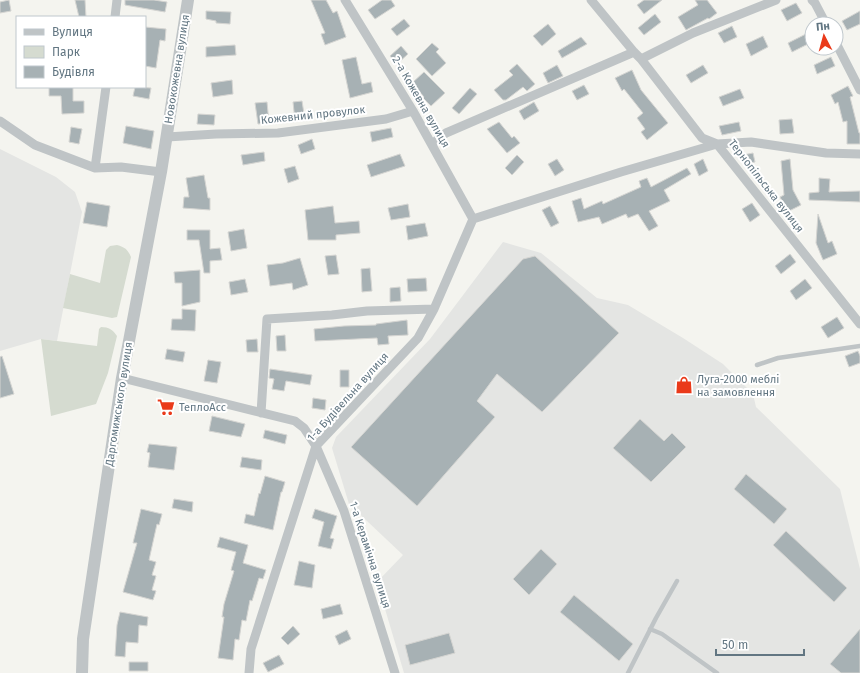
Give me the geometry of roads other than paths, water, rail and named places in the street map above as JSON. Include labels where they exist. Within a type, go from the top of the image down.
[{"type":"street","points":[[115,16],[117,0]]},
{"type":"street","name":"Новокожевна вулиця","points":[[167,137],[188,0]]},
{"type":"street","name":"2-а Кожевна вулиця","points":[[345,0],[413,110],[473,218]]},
{"type":"street","name":"Тернопільська вулиця","points":[[591,0],[641,59],[702,138],[717,144],[860,324]]},
{"type":"street","points":[[641,59],[693,33],[776,0]]},
{"type":"street","points":[[812,0],[822,16]]},
{"type":"street","points":[[432,144],[446,133],[634,52]]},
{"type":"street","points":[[843,56],[860,90]]},
{"type":"street","points":[[95,168],[106,88]]},
{"type":"street","name":"Кожевний провулок","points":[[167,137],[278,133],[386,119],[413,110]]},
{"type":"street","points":[[0,121],[35,145],[95,168],[121,167],[161,172]]},
{"type":"street","name":"Даргомижського вулиця","points":[[82,673],[83,639],[122,378],[167,137]]},
{"type":"street","points":[[473,218],[717,144],[751,142],[826,153],[860,154]]},
{"type":"street","name":"1-а Будівельна вулиця","points":[[249,673],[251,649],[316,446],[418,338],[434,309],[473,218]]},
{"type":"street","points":[[261,413],[267,319],[319,316],[367,310],[434,309]]},
{"type":"street","name":"1-а Керамічна вулиця","points":[[122,378],[295,421],[304,428],[316,446],[344,511],[395,673]]},
{"type":"lane","points":[[757,365],[778,358],[860,346]]},
{"type":"lane","points":[[628,673],[650,629],[677,581]]},
{"type":"lane","points":[[650,629],[662,634],[717,673]]},
{"type":"place","name":"Луга-2000 меблі на замовлення","points":[[684,385]]},
{"type":"place","name":"ТеплоАсс","points":[[166,407]]}]
